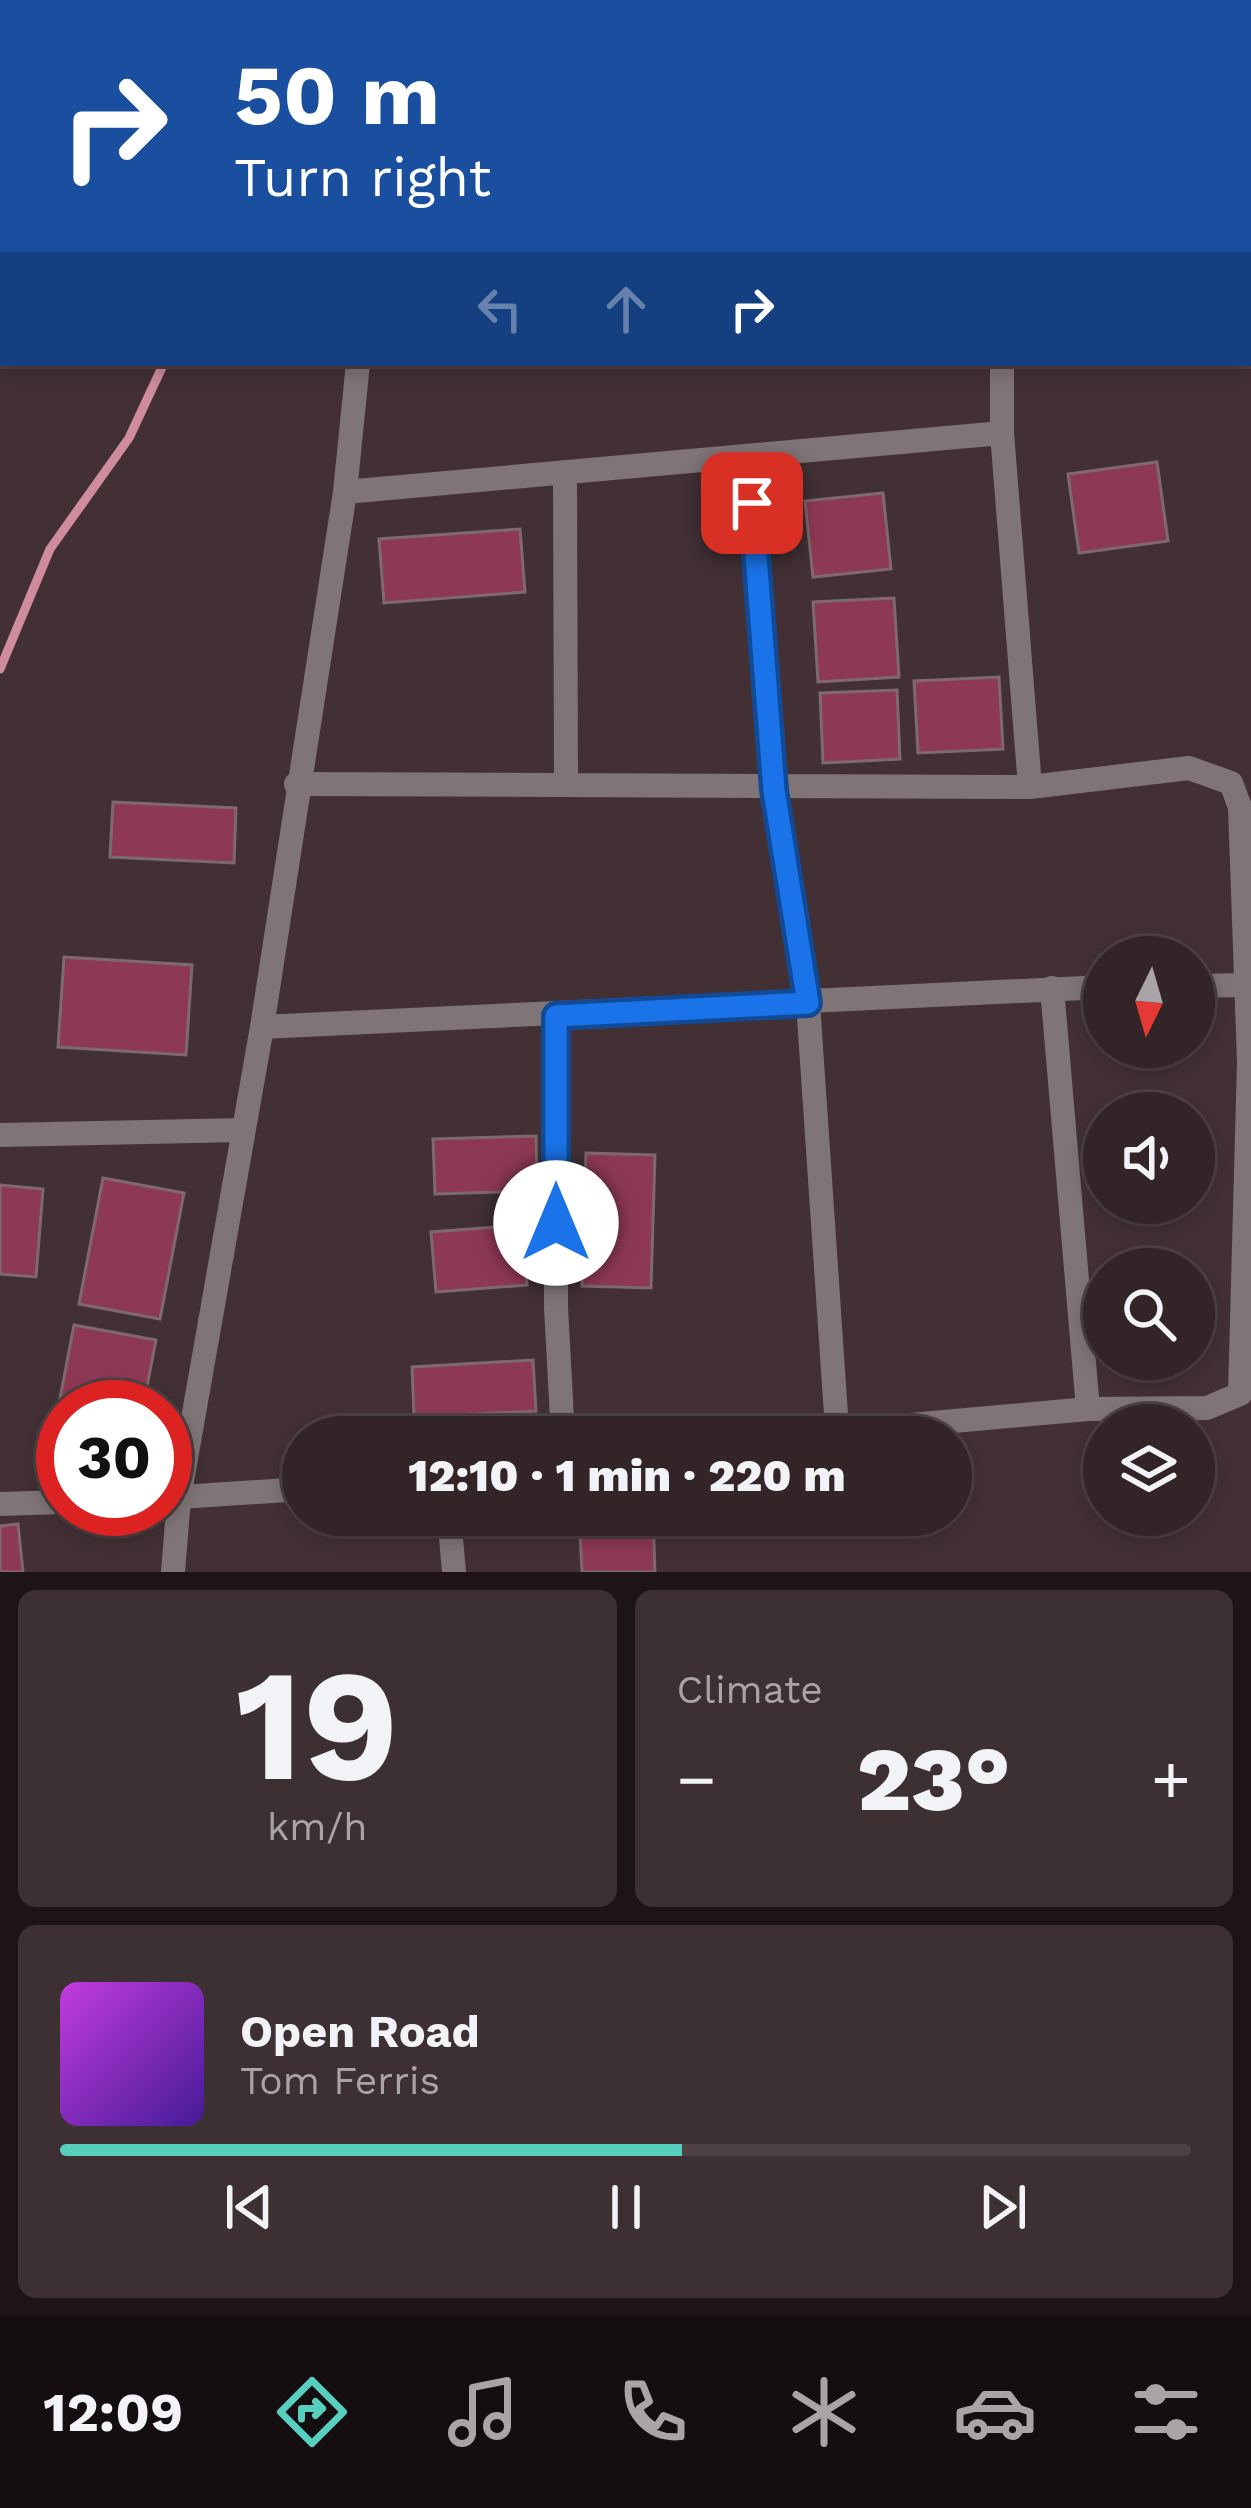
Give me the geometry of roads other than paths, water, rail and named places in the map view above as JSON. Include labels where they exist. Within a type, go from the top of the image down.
[{"type":"street","points":[[192,1394],[262,1027],[296,784],[345,492],[358,366]]},
{"type":"street","points":[[1002,366],[1002,434],[1030,787]]},
{"type":"street","points":[[345,492],[1002,434]]},
{"type":"street","points":[[748,456],[774,790],[808,1003],[836,1416]]},
{"type":"street","points":[[565,472],[566,785]]},
{"type":"street","points":[[296,784],[774,790],[1030,787],[1189,768],[1231,783],[1240,808],[1246,861],[1244,985],[1250,1062],[1240,1394],[1215,1405]]},
{"type":"street","points":[[1215,986],[1244,985]]},
{"type":"street","points":[[262,1027],[1083,987]]},
{"type":"street","points":[[1052,988],[1088,1404]]},
{"type":"street","points":[[556,1016],[556,1306],[562,1416]]},
{"type":"street","points":[[0,1135],[243,1130]]},
{"type":"street","points":[[972,1418],[1083,1409]]},
{"type":"street","points":[[192,1497],[282,1490]]},
{"type":"street","points":[[0,1504],[36,1503]]},
{"type":"street","points":[[172,1536],[172,1572]]},
{"type":"street","points":[[451,1536],[454,1572]]},
{"type":"waterway","points":[[0,669],[50,549],[129,438],[163,366]]}]
